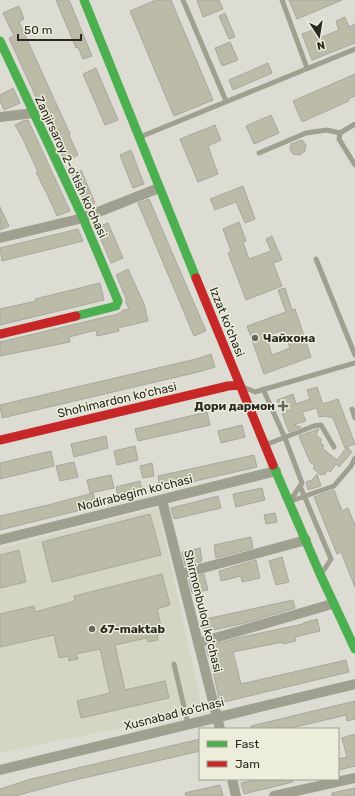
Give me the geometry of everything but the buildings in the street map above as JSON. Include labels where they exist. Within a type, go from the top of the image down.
[{"type":"street","name":"Izzat ko'chasi","points":[[84,0],[159,188],[265,445],[332,604],[355,649]]},
{"type":"street","name":"Zanjirsaroy 2-o'tish ko'chasi","points":[[0,41],[83,218],[118,304],[116,306],[0,334]]},
{"type":"street","points":[[0,117],[34,113]]},
{"type":"street","points":[[0,238],[83,218],[159,188]]},
{"type":"street","name":"Shohimardon ko'chasi","points":[[0,440],[221,388],[240,385]]},
{"type":"street","name":"Nodirabegim ko'chasi","points":[[0,540],[276,471]]},
{"type":"street","name":"Shirmonbuloq ko'chasi","points":[[162,500],[220,728]]},
{"type":"street","points":[[181,574],[306,540]]},
{"type":"street","points":[[198,643],[332,604]]},
{"type":"street","name":"Xusnabad ko'chasi","points":[[0,770],[355,684]]},
{"type":"street","points":[[274,796],[355,778]]},
{"type":"street","points":[[232,780],[236,796]]},
{"type":"lane","points":[[183,0],[226,101]]},
{"type":"lane","points":[[282,0],[307,68]]},
{"type":"lane","points":[[139,137],[355,49]]},
{"type":"lane","points":[[259,153],[306,133],[327,130],[340,133],[355,124]]},
{"type":"lane","points":[[340,133],[339,139],[355,165]]},
{"type":"lane","points":[[316,260],[355,355]]},
{"type":"lane","points":[[240,385],[255,392],[355,363]]},
{"type":"lane","points":[[263,389],[285,438],[302,483],[290,502]]},
{"type":"lane","points":[[352,409],[355,418]]},
{"type":"lane","points":[[265,445],[314,426],[321,425],[334,447]]},
{"type":"lane","points":[[290,502],[334,486],[351,466],[355,458]]},
{"type":"lane","points":[[300,486],[331,559],[320,575]]},
{"type":"lane","points":[[174,664],[188,724]]},
{"type":"shaded area","name":"67-maktab","points":[[158,508],[203,711],[0,753],[0,548]]},
{"type":"traffic: fast","points":[[84,0],[196,278]]},
{"type":"traffic: fast","points":[[0,41],[83,218],[118,301],[116,306],[76,316]]},
{"type":"traffic: fast","points":[[273,465],[320,574],[355,649]]},
{"type":"traffic: jam","points":[[196,278],[273,465]]},
{"type":"traffic: jam","points":[[0,334],[76,316]]},
{"type":"traffic: jam","points":[[0,440],[228,386],[240,385]]},
{"type":"place","name":"Чайхона","points":[[255,338]]},
{"type":"place","name":"Дори дармон","points":[[283,406]]},
{"type":"place","name":"67-maktab","points":[[92,629]]}]
